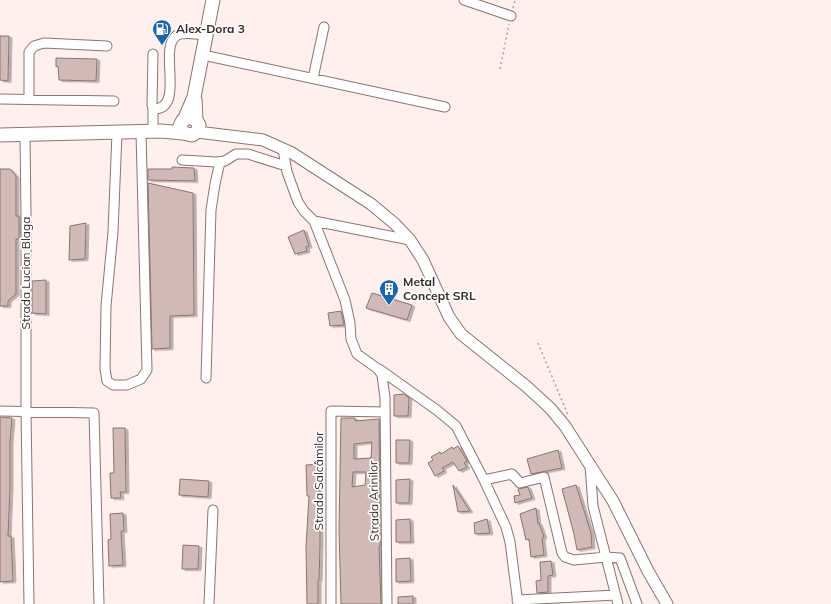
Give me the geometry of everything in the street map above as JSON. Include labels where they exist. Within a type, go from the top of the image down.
[{"type":"highway","points":[[0,135],[152,132],[190,126],[194,97],[213,0]]},
{"type":"main road","points":[[190,126],[212,133],[263,140],[292,153],[371,204],[395,224],[410,240],[423,260],[449,317],[461,334],[526,386],[550,408],[565,426],[613,501],[648,571],[667,604]]},
{"type":"street","points":[[464,0],[511,16]]},
{"type":"street","points":[[313,78],[324,27]]},
{"type":"street","points":[[154,109],[159,109],[164,106],[170,96],[170,43],[180,34],[206,35]]},
{"type":"street","points":[[29,99],[29,52],[34,46],[44,43],[107,46]]},
{"type":"street","points":[[117,133],[113,232],[106,306],[105,369],[107,381],[113,385],[127,385],[141,379],[147,370],[152,132],[154,109],[152,105],[153,54]]},
{"type":"street","points":[[203,55],[445,107]]},
{"type":"street","points":[[0,99],[114,101]]},
{"type":"street","name":"Strada Lucian Blaga","points":[[25,135],[26,410],[29,604]]},
{"type":"street","points":[[283,149],[286,166],[298,202],[304,211],[314,221],[345,300],[352,339],[357,354],[438,411],[456,426],[484,480],[506,528],[510,542],[518,602],[617,599],[593,506],[590,465]]},
{"type":"street","points":[[182,160],[220,162],[225,161],[236,154],[248,154],[286,166]]},
{"type":"street","points":[[206,378],[210,210],[220,162]]},
{"type":"street","points":[[314,221],[410,240]]},
{"type":"street","name":"Strada Arinilor","points":[[378,369],[382,375],[385,398],[388,604]]},
{"type":"street","points":[[0,411],[26,410],[94,413],[98,604]]},
{"type":"street","name":"Strada Salcâmilor","points":[[331,604],[331,411],[385,412]]},
{"type":"street","points":[[484,480],[512,474],[520,483],[544,477],[562,553],[565,557],[574,560],[606,557],[620,558],[637,604]]},
{"type":"street","points":[[208,604],[213,510]]},
{"type":"path","points":[[500,69],[515,0]]},
{"type":"path","points":[[538,343],[566,408],[568,417],[565,426]]},
{"type":"building","points":[[0,36],[9,36],[8,81],[0,80]]},
{"type":"building","points":[[56,58],[97,59],[96,81],[59,80],[58,66],[56,67]]},
{"type":"building","points":[[172,167],[194,168],[195,181],[148,180],[148,169],[172,169]]},
{"type":"building","points":[[0,169],[10,169],[16,176],[16,216],[19,216],[19,239],[16,239],[16,294],[8,301],[8,306],[0,306]]},
{"type":"building","points":[[148,183],[193,193],[194,315],[170,316],[170,348],[152,349]]},
{"type":"building","points":[[86,223],[85,259],[69,260],[70,226]]},
{"type":"building","points":[[304,230],[309,246],[306,247],[307,251],[295,254],[288,237]]},
{"type":"building","points":[[46,280],[46,314],[32,313],[32,281]]},
{"type":"building","name":"Metal Concept SRL","points":[[372,293],[412,305],[407,320],[366,308]]},
{"type":"building","points":[[341,311],[344,325],[330,326],[328,313]]},
{"type":"building","points":[[404,394],[409,398],[408,416],[394,416],[394,395]]},
{"type":"building","points":[[0,417],[12,418],[8,536],[11,536],[13,581],[0,582]]},
{"type":"building","points":[[341,418],[355,418],[355,421],[379,419],[379,547],[381,604],[341,604],[339,530]],"holes":[[[372,442],[371,458],[354,459],[354,444]],[[353,472],[366,472],[365,485],[352,487]]]},
{"type":"building","points":[[113,428],[125,428],[126,492],[120,492],[121,498],[111,498],[110,473],[114,473]]},
{"type":"building","points":[[396,440],[410,440],[409,463],[396,463]]},
{"type":"building","points":[[458,446],[467,461],[464,463],[467,467],[459,471],[453,462],[442,468],[444,471],[435,476],[428,463],[433,460],[431,457],[440,452],[441,454],[452,447],[453,449]]},
{"type":"building","points":[[558,450],[562,468],[531,474],[527,459]]},
{"type":"building","points":[[319,464],[320,545],[318,604],[307,604],[306,547],[309,496],[307,496],[306,465]]},
{"type":"building","points":[[180,479],[209,481],[208,497],[179,495]]},
{"type":"building","points":[[410,479],[409,503],[396,503],[396,480]]},
{"type":"building","points":[[453,485],[470,511],[458,512]]},
{"type":"building","points":[[576,485],[591,533],[592,547],[577,550],[562,489]]},
{"type":"building","points":[[528,487],[532,498],[515,503],[514,496],[520,495],[518,489]]},
{"type":"building","points":[[536,508],[538,524],[539,523],[544,537],[542,538],[544,555],[531,557],[529,539],[526,540],[520,514]]},
{"type":"building","points":[[123,513],[124,531],[121,531],[123,565],[109,566],[108,540],[111,539],[110,514]]},
{"type":"building","points":[[410,519],[411,542],[396,542],[396,520]]},
{"type":"building","points":[[487,519],[490,533],[475,534],[474,523]]},
{"type":"building","points":[[183,545],[199,546],[198,569],[182,569]]},
{"type":"building","points":[[410,558],[411,581],[396,582],[396,559]]},
{"type":"building","points":[[551,561],[553,575],[548,576],[548,592],[537,593],[536,581],[541,580],[540,562]]},
{"type":"building","points":[[413,596],[413,604],[398,604],[398,597]]},
{"type":"place","name":"Alex-Dora 3","points":[[162,46]]},
{"type":"place","name":"Metal Concept SRL","points":[[389,306]]}]
